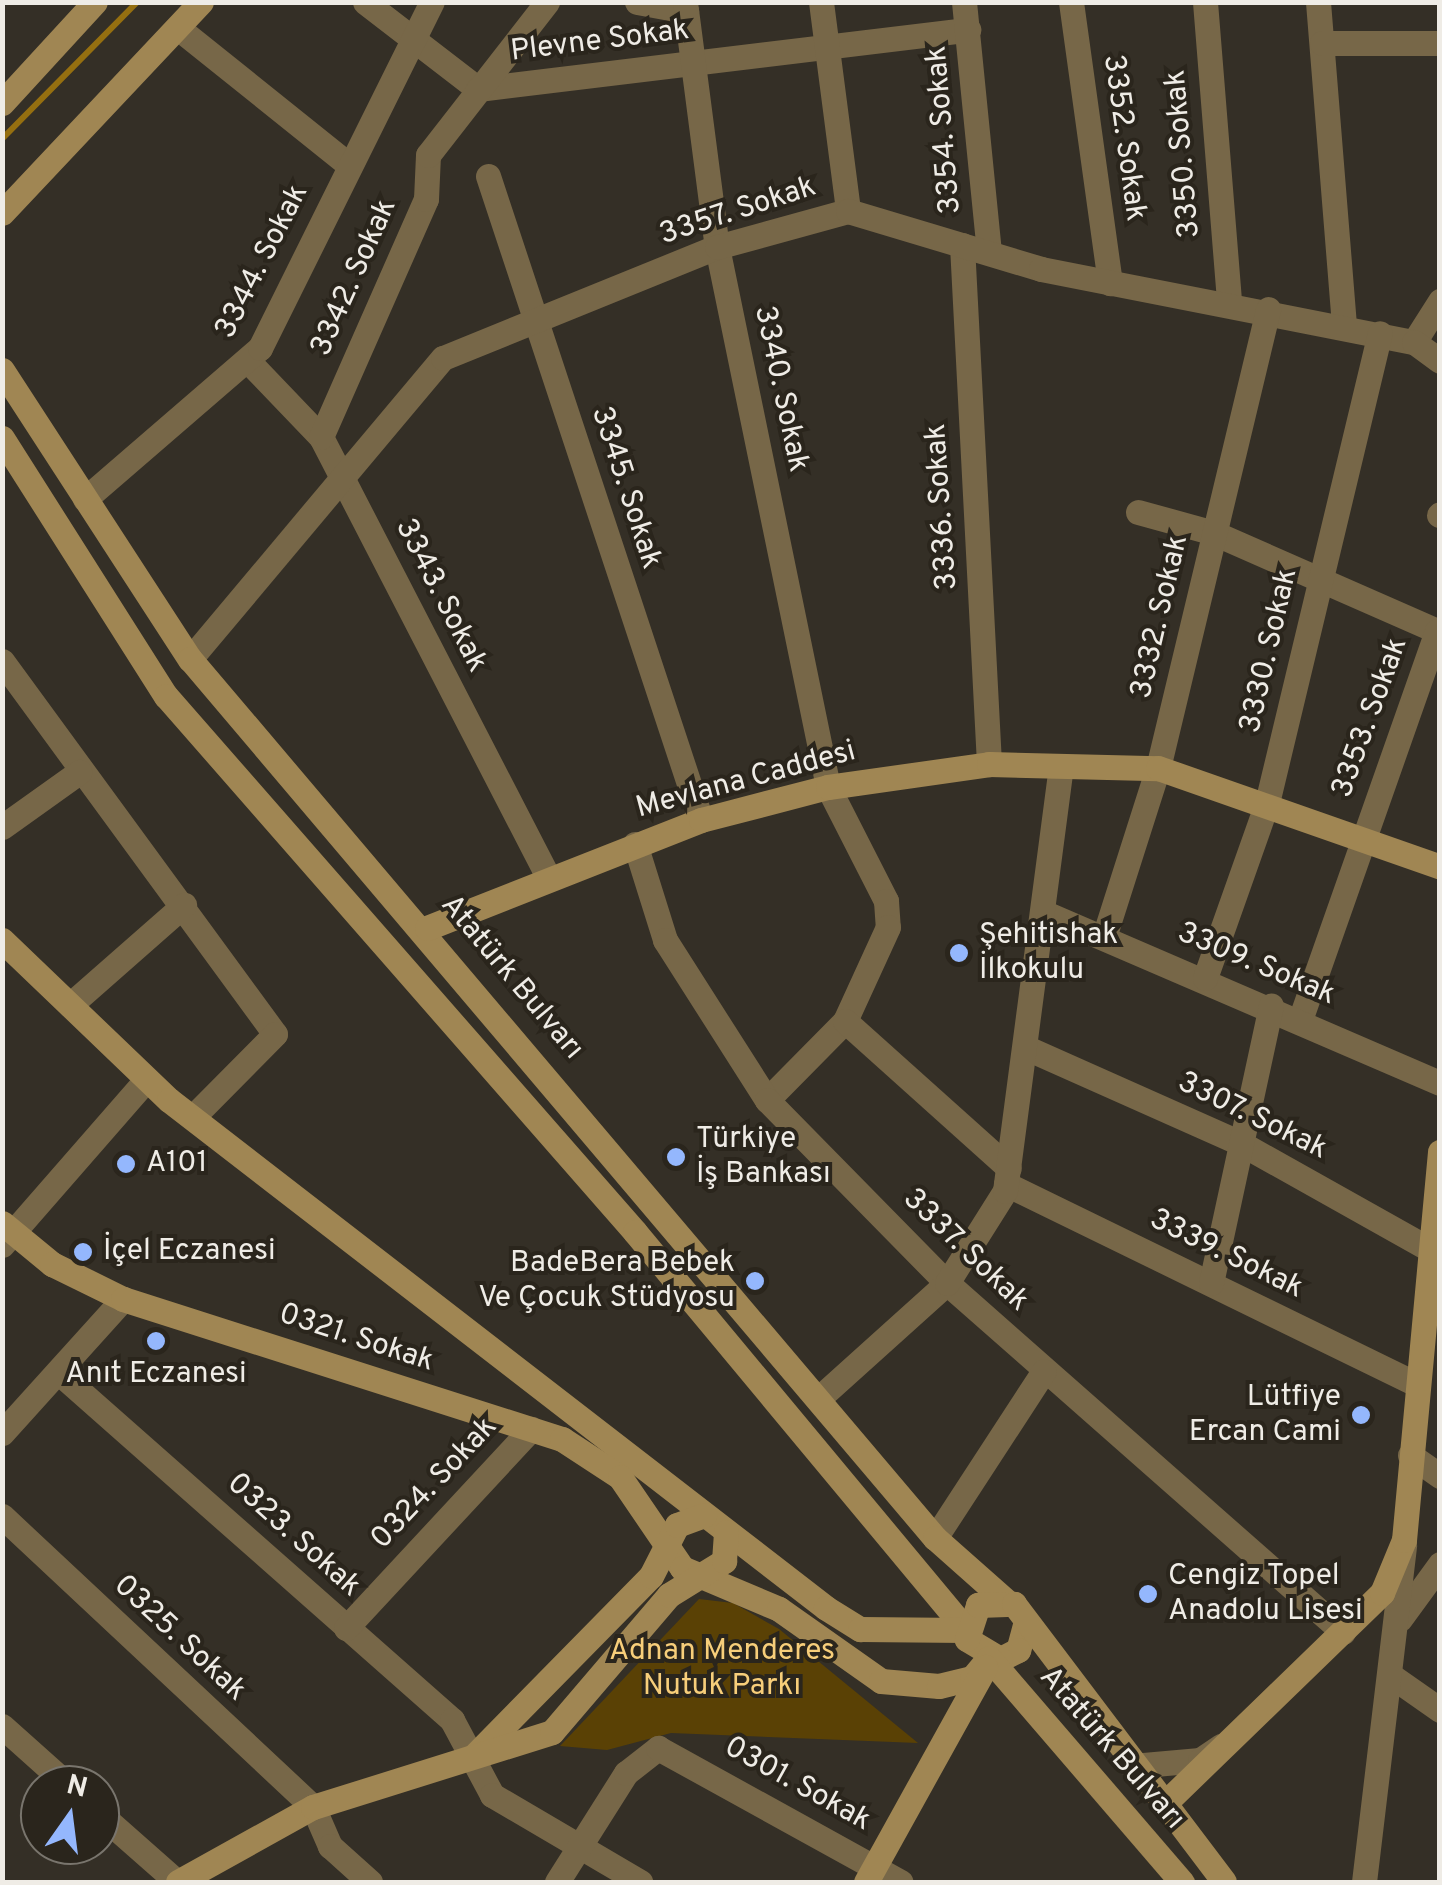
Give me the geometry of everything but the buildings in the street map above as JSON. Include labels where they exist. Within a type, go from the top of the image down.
[{"type":"street","points":[[2,213],[201,2]]},
{"type":"street","points":[[365,2],[410,42],[478,89]]},
{"type":"street","name":"3344. Sokak","points":[[86,499],[249,362],[432,2]]},
{"type":"street","name":"3342. Sokak","points":[[321,436],[426,199],[428,155],[547,2]]},
{"type":"street","points":[[636,2],[686,7]]},
{"type":"street","points":[[821,2],[848,212]]},
{"type":"street","name":"3354. Sokak","points":[[964,2],[989,251]]},
{"type":"street","name":"3352. Sokak","points":[[1071,2],[1110,283]]},
{"type":"street","name":"3350. Sokak","points":[[1205,2],[1229,301]]},
{"type":"street","points":[[1318,2],[1344,324]]},
{"type":"street","points":[[2,103],[86,6]]},
{"type":"street","name":"3340. Sokak","points":[[686,7],[717,247],[828,786],[886,901],[888,927],[844,1020],[767,1100]]},
{"type":"street","points":[[178,28],[349,165]]},
{"type":"street","name":"Plevne Sokak","points":[[478,89],[968,30]]},
{"type":"street","points":[[1322,43],[1440,43]]},
{"type":"street","name":"3345. Sokak","points":[[488,176],[701,820]]},
{"type":"street","name":"3357. Sokak","points":[[190,659],[443,358],[717,247],[848,212],[1110,283],[1344,324],[1414,342],[1440,360]]},
{"type":"street","name":"3336. Sokak","points":[[962,245],[990,764]]},
{"type":"street","points":[[1414,342],[1440,301]]},
{"type":"street","name":"3332. Sokak","points":[[1104,937],[1158,768],[1268,308]]},
{"type":"street","name":"3330. Sokak","points":[[1206,978],[1267,803],[1380,334]]},
{"type":"street","name":"3343. Sokak","points":[[249,362],[321,436],[549,878]]},
{"type":"street","name":"Atatürk Bulvarı","points":[[2,370],[190,659],[427,928],[936,1538],[1005,1600]]},
{"type":"street","points":[[2,438],[166,696],[635,1232],[990,1658]]},
{"type":"street","name":"3353. Sokak","points":[[1138,512],[1214,533],[1437,631],[1301,1018]]},
{"type":"street","points":[[2,662],[79,772],[184,905],[276,1034],[193,1117]]},
{"type":"street","name":"Mevlana Caddesi","points":[[427,928],[701,820],[828,786],[990,764],[1158,768],[1365,834],[1440,867]]},
{"type":"street","points":[[818,1399],[948,1282],[1008,1176],[1029,1049],[1061,767]]},
{"type":"street","points":[[2,828],[79,772]]},
{"type":"street","name":"3337. Sokak","points":[[634,844],[666,940],[767,1100],[948,1282],[1044,1371],[1343,1632]]},
{"type":"street","points":[[70,1005],[184,905]]},
{"type":"street","name":"3309. Sokak","points":[[1045,913],[1271,1005],[1440,1083]]},
{"type":"street","points":[[2,940],[193,1117],[726,1532],[860,1629],[966,1630]]},
{"type":"street","points":[[1210,1284],[1271,1005]]},
{"type":"street","name":"3339. Sokak","points":[[844,1020],[1008,1176],[1210,1284],[1418,1385]]},
{"type":"street","name":"3307. Sokak","points":[[1029,1049],[1242,1144],[1434,1250]]},
{"type":"street","points":[[6,1234],[148,1079]]},
{"type":"street","points":[[1369,1879],[1390,1675],[1400,1619],[1410,1455],[1434,1250],[1440,1152]]},
{"type":"street","name":"0321. Sokak","points":[[6,1234],[123,1298],[531,1429],[620,1477],[670,1543]]},
{"type":"street","points":[[2,1433],[123,1298]]},
{"type":"street","points":[[936,1538],[1044,1371]]},
{"type":"street","name":"0323. Sokak","points":[[58,1372],[452,1720],[492,1795],[576,1850],[640,1882]]},
{"type":"street","name":"0324. Sokak","points":[[346,1628],[531,1429]]},
{"type":"street","points":[[1410,1455],[1440,1476]]},
{"type":"street","points":[[472,1757],[588,1645],[670,1543],[677,1525],[704,1515]]},
{"type":"street","name":"0325. Sokak","points":[[2,1516],[314,1807]]},
{"type":"street","points":[[120,1832],[177,1882],[314,1807],[552,1732],[669,1595],[724,1560],[726,1532]]},
{"type":"street","points":[[1163,1805],[1382,1593],[1404,1540]]},
{"type":"street","points":[[670,1543],[682,1568],[779,1609],[881,1681],[940,1686],[972,1678],[990,1658],[1018,1650],[1026,1621],[1005,1600],[978,1605],[966,1630]]},
{"type":"street","points":[[1400,1619],[1440,1564]]},
{"type":"street","name":"Atatürk Bulvarı","points":[[1026,1621],[1104,1732],[1224,1882]]},
{"type":"street","points":[[871,1874],[990,1658]]},
{"type":"street","name":"Atatürk Bulvarı","points":[[990,1658],[1182,1882]]},
{"type":"street","points":[[1390,1675],[1440,1710]]},
{"type":"street","points":[[2,1726],[46,1765]]},
{"type":"street","points":[[1132,1766],[1200,1760],[1234,1738]]},
{"type":"street","name":"0301. Sokak","points":[[576,1850],[626,1772],[658,1748],[871,1874],[902,1882]]},
{"type":"street","points":[[314,1807],[330,1846],[370,1882]]},
{"type":"street","points":[[557,1882],[576,1850]]},
{"type":"green space","name":"Adnan Menderes Nutuk Parkı","points":[[699,1599],[733,1603],[779,1629],[918,1743],[671,1733],[607,1750],[560,1746]]},
{"type":"waterway","points":[[2,139],[137,2]]},
{"type":"place","name":"Şehitishak İlkokulu","points":[[959,953]]},
{"type":"place","name":"Türkiye İş Bankası","points":[[676,1157]]},
{"type":"place","name":"A101","points":[[126,1164]]},
{"type":"place","name":"İçel Eczanesi","points":[[83,1252]]},
{"type":"place","name":"BadeBera Bebek Ve Çocuk Stüdyosu","points":[[755,1281]]},
{"type":"place","name":"Anıt Eczanesi","points":[[156,1341]]},
{"type":"place","name":"Lütfiye Ercan Cami","points":[[1361,1415]]},
{"type":"place","name":"Cengiz Topel Anadolu Lisesi","points":[[1148,1594]]}]
